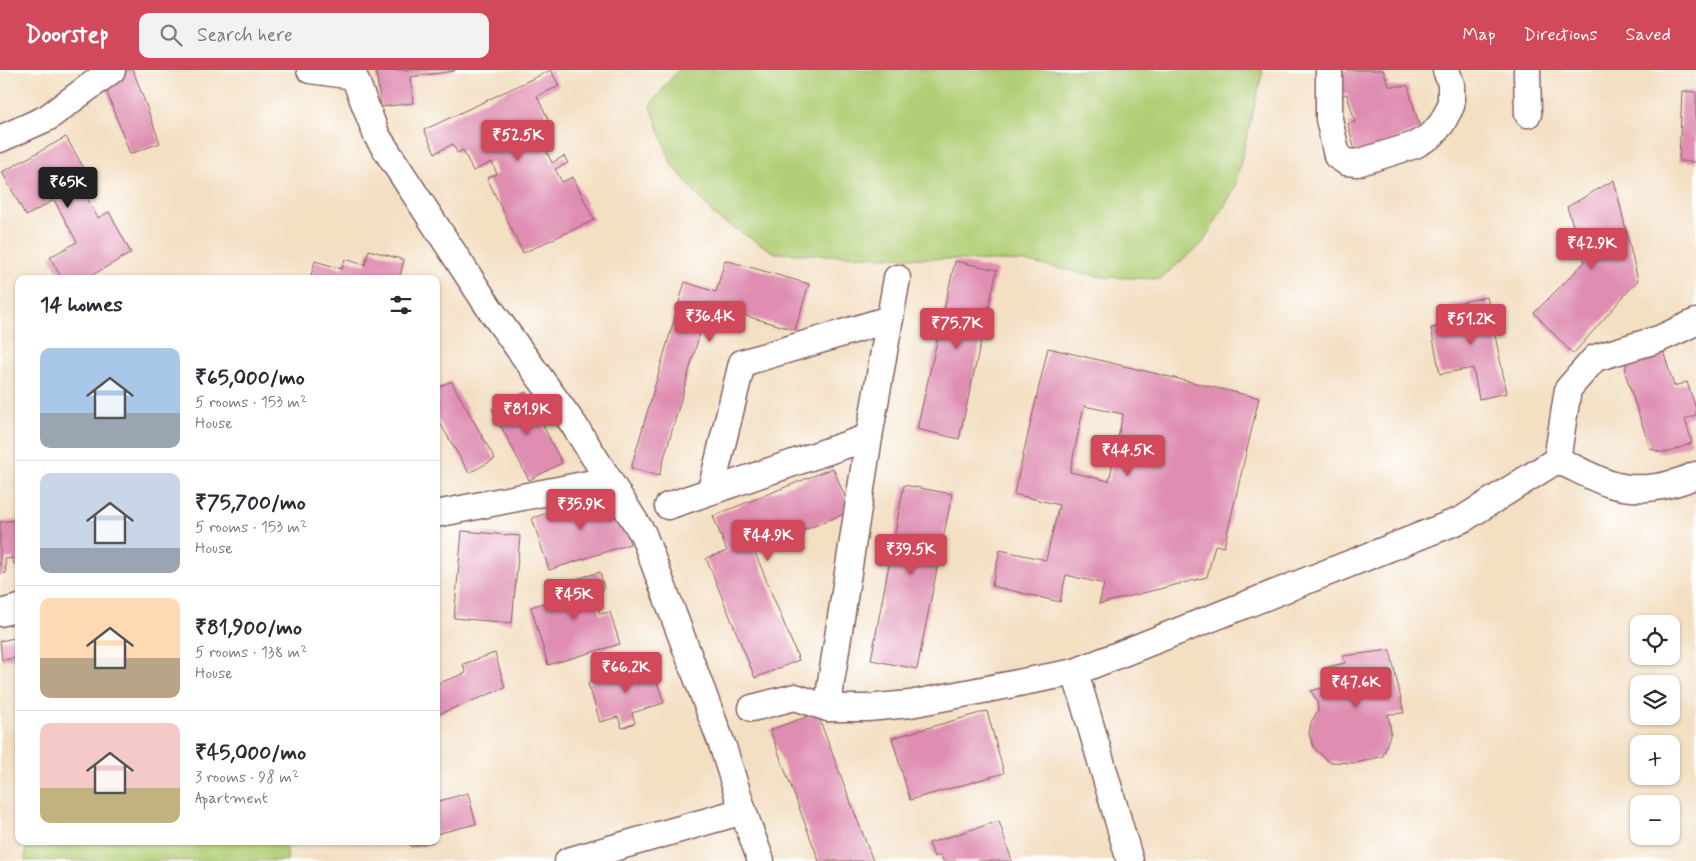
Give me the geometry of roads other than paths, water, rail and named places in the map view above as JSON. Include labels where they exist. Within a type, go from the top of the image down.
[{"type":"street","points":[[0,139],[47,118],[112,70]]},
{"type":"street","points":[[310,70],[355,73],[377,136],[490,309],[574,425],[643,534],[723,747],[761,861]]},
{"type":"street","points":[[1330,70],[1329,119],[1337,156],[1346,162],[1357,163],[1415,145],[1432,135],[1442,123],[1451,106],[1451,84],[1446,70]]},
{"type":"street","points":[[1526,70],[1528,114]]},
{"type":"street","points":[[828,708],[868,437],[897,278]]},
{"type":"street","points":[[711,490],[742,362],[890,319]]},
{"type":"street","points":[[752,708],[795,697],[828,708],[867,708],[910,704],[1075,672],[1463,519],[1557,460],[1568,388],[1595,358],[1659,339],[1696,322]]},
{"type":"street","points":[[668,506],[868,437]]},
{"type":"street","points":[[1557,460],[1610,484],[1643,489],[1677,484],[1696,475]]},
{"type":"street","points":[[440,513],[609,480]]},
{"type":"street","points":[[0,613],[15,609]]},
{"type":"street","points":[[1075,672],[1130,861]]},
{"type":"street","points":[[568,861],[743,811]]}]
